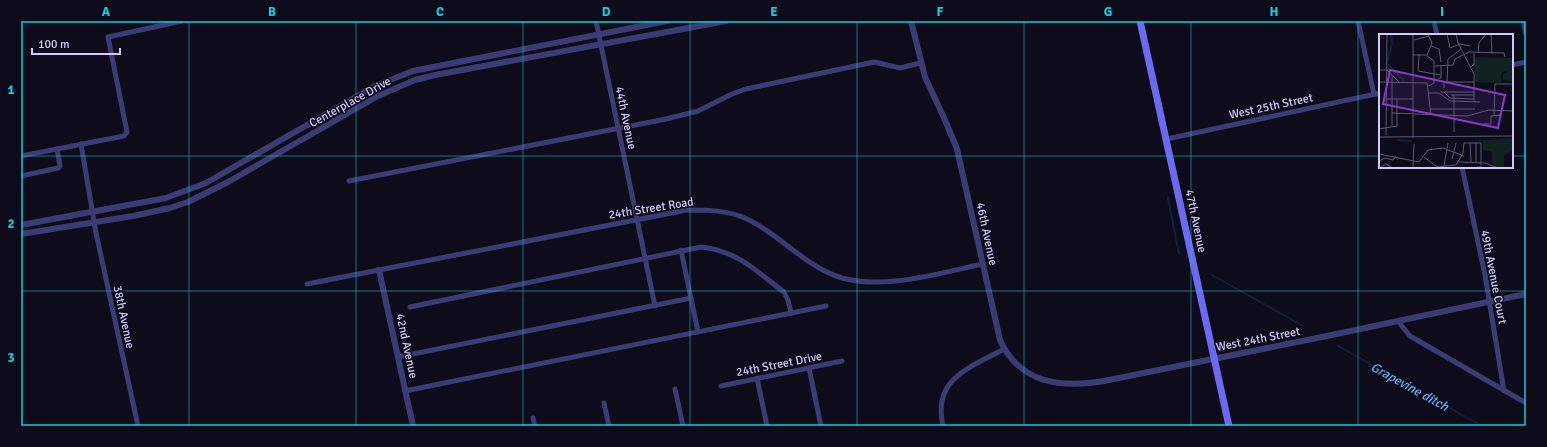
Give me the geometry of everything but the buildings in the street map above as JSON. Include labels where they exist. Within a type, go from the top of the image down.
[{"type":"main road","name":"47th Avenue","points":[[1140,21],[1229,426]]},
{"type":"street","points":[[21,156],[124,136],[126,132],[108,37],[182,21]]},
{"type":"street","name":"44th Avenue","points":[[596,21],[655,306]]},
{"type":"street","name":"Centerplace Drive","points":[[21,225],[166,198],[206,183],[375,86],[413,71],[667,21]]},
{"type":"street","name":"Centerplace Drive","points":[[21,234],[170,208],[209,193],[378,96],[415,80],[726,21]]},
{"type":"street","name":"46th Avenue","points":[[912,21],[920,63],[928,85],[946,120],[957,149],[996,326],[1004,349]]},
{"type":"street","points":[[1358,21],[1374,94]]},
{"type":"street","points":[[1434,21],[1437,34]]},
{"type":"street","points":[[1524,21],[1526,33]]},
{"type":"street","points":[[349,181],[666,119],[698,111],[732,94],[754,87],[874,62],[900,68],[920,63]]},
{"type":"street","points":[[1513,65],[1526,62]]},
{"type":"street","name":"West 25th Street","points":[[1167,139],[1379,93]]},
{"type":"street","name":"38th Avenue","points":[[81,144],[93,206],[92,212],[94,222],[138,426]]},
{"type":"street","points":[[21,176],[58,168],[60,166],[57,148]]},
{"type":"street","name":"49th Avenue Court","points":[[1462,168],[1490,302],[1504,391]]},
{"type":"street","name":"24th Street Road","points":[[307,284],[687,210],[727,212],[746,218],[762,227],[809,262],[827,272],[858,282],[895,282],[982,264]]},
{"type":"street","points":[[410,307],[695,247],[716,249],[740,258],[784,292],[788,300],[791,313]]},
{"type":"street","points":[[681,250],[698,332]]},
{"type":"street","name":"42nd Avenue","points":[[379,270],[413,426]]},
{"type":"street","name":"West 24th Street","points":[[1004,349],[1024,370],[1038,378],[1058,384],[1078,385],[1215,359],[1526,294]]},
{"type":"street","points":[[398,357],[691,298]]},
{"type":"street","points":[[406,391],[826,306]]},
{"type":"street","points":[[1398,321],[1410,336],[1526,404]]},
{"type":"street","points":[[943,426],[940,404],[947,386],[960,374],[1004,349]]},
{"type":"street","name":"24th Street Drive","points":[[721,386],[842,361]]},
{"type":"street","points":[[809,368],[821,426]]},
{"type":"street","points":[[757,378],[766,426]]},
{"type":"street","points":[[675,389],[683,426]]},
{"type":"street","points":[[604,403],[609,426]]},
{"type":"street","points":[[533,418],[535,426]]},
{"type":"waterway","name":"Grapevine ditch","points":[[1168,198],[1179,254]]},
{"type":"waterway","name":"Grapevine ditch","points":[[1212,275],[1303,326]]},
{"type":"waterway","name":"Grapevine ditch","points":[[1338,346],[1482,426]]}]
